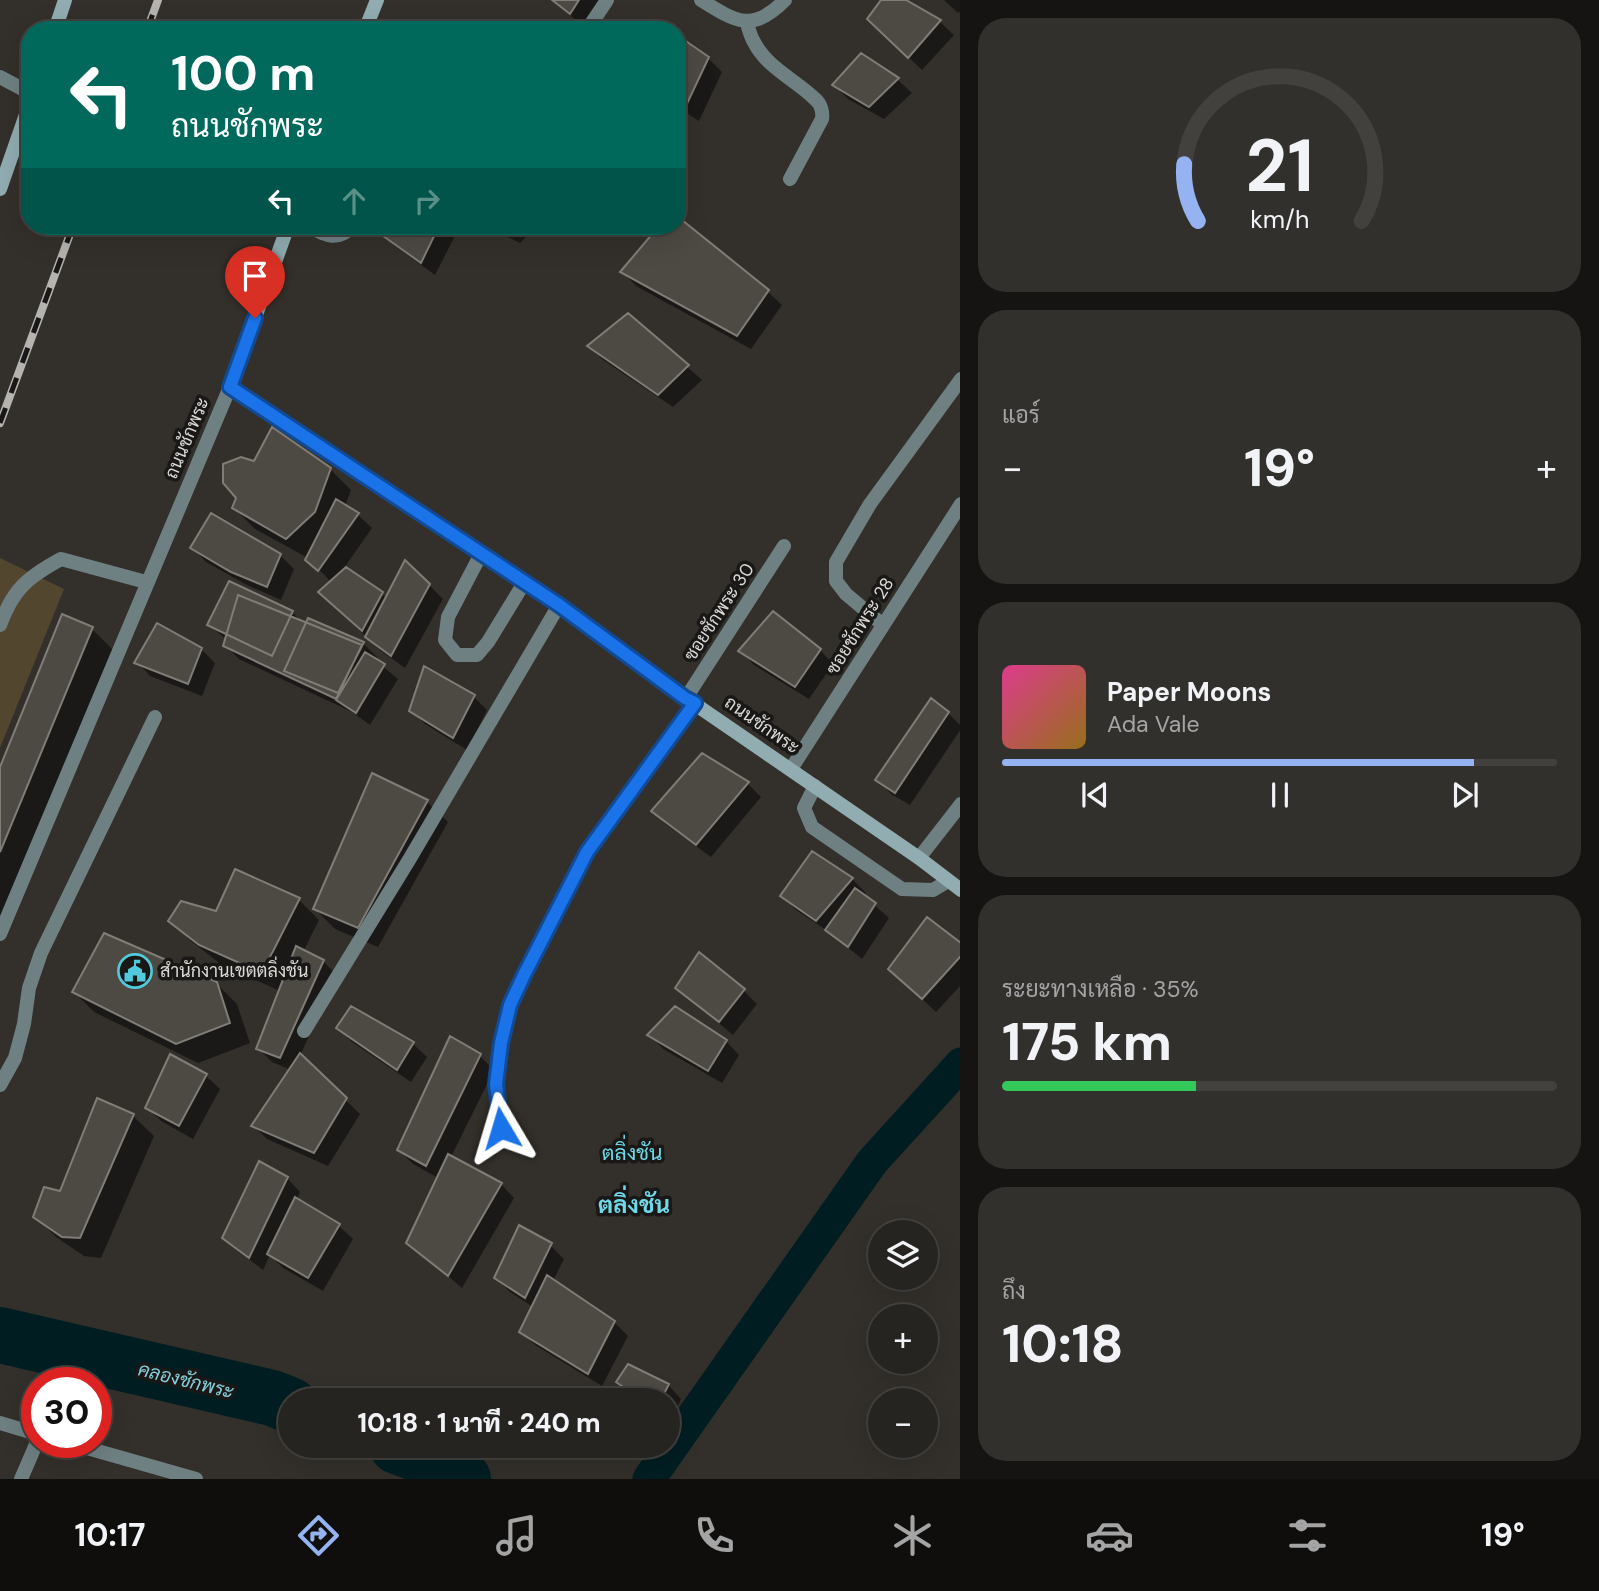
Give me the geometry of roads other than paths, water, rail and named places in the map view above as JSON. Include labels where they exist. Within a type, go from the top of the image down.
[{"type":"street","points":[[58,21],[65,0]]},
{"type":"street","points":[[369,21],[377,0]]},
{"type":"street","points":[[593,21],[607,0]]},
{"type":"street","points":[[701,0],[724,15],[747,21],[760,21],[785,0]]},
{"type":"street","points":[[747,21],[754,43],[781,73],[816,99],[823,113],[790,179]]},
{"type":"street","points":[[0,78],[21,88]]},
{"type":"street","points":[[0,189],[21,129]]},
{"type":"street","points":[[230,387],[285,235]]},
{"type":"street","points":[[883,625],[846,594],[836,581],[836,562],[870,504],[960,379]]},
{"type":"street","name":"ถนนชักพระ","points":[[0,934],[230,387],[559,605],[690,701],[792,769],[960,890]]},
{"type":"street","name":"ซอยชักพระ 28","points":[[792,769],[960,504]]},
{"type":"street","name":"ซอยชักพระ 30","points":[[501,1128],[496,1084],[501,1043],[510,1005],[524,975],[587,852],[690,701],[784,546]]},
{"type":"street","points":[[481,554],[448,617],[445,640],[457,655],[477,655],[488,642],[524,583]]},
{"type":"street","points":[[0,625],[7,605],[32,575],[61,559],[146,582]]},
{"type":"street","points":[[304,1031],[410,860],[559,605]]},
{"type":"street","points":[[0,1085],[15,1059],[29,988],[41,953],[155,717]]},
{"type":"street","points":[[815,786],[804,808],[812,827],[902,889],[933,890],[948,881]]},
{"type":"street","points":[[919,858],[960,804]]},
{"type":"street","points":[[0,1423],[21,1429]]},
{"type":"street","points":[[112,1455],[196,1479]]},
{"type":"street","points":[[21,1479],[30,1458]]},
{"type":"waterway","points":[[649,1479],[872,1162],[960,1065]]},
{"type":"waterway","name":"คลองชักพระ","points":[[0,1335],[278,1400]]},
{"type":"waterway","name":"คลองชักพระ","points":[[429,1458],[463,1479]]},
{"type":"railway","points":[[150,21],[158,0]]},
{"type":"railway","points":[[0,423],[70,235]]},
{"type":"place","name":"สำนักงานเขตตลิ่งชัน","points":[[135,971]]},
{"type":"district","name":"ตลิ่งชัน","points":[[632,1153]]},
{"type":"district","name":"ตลิ่งชัน","points":[[634,1205]]}]
